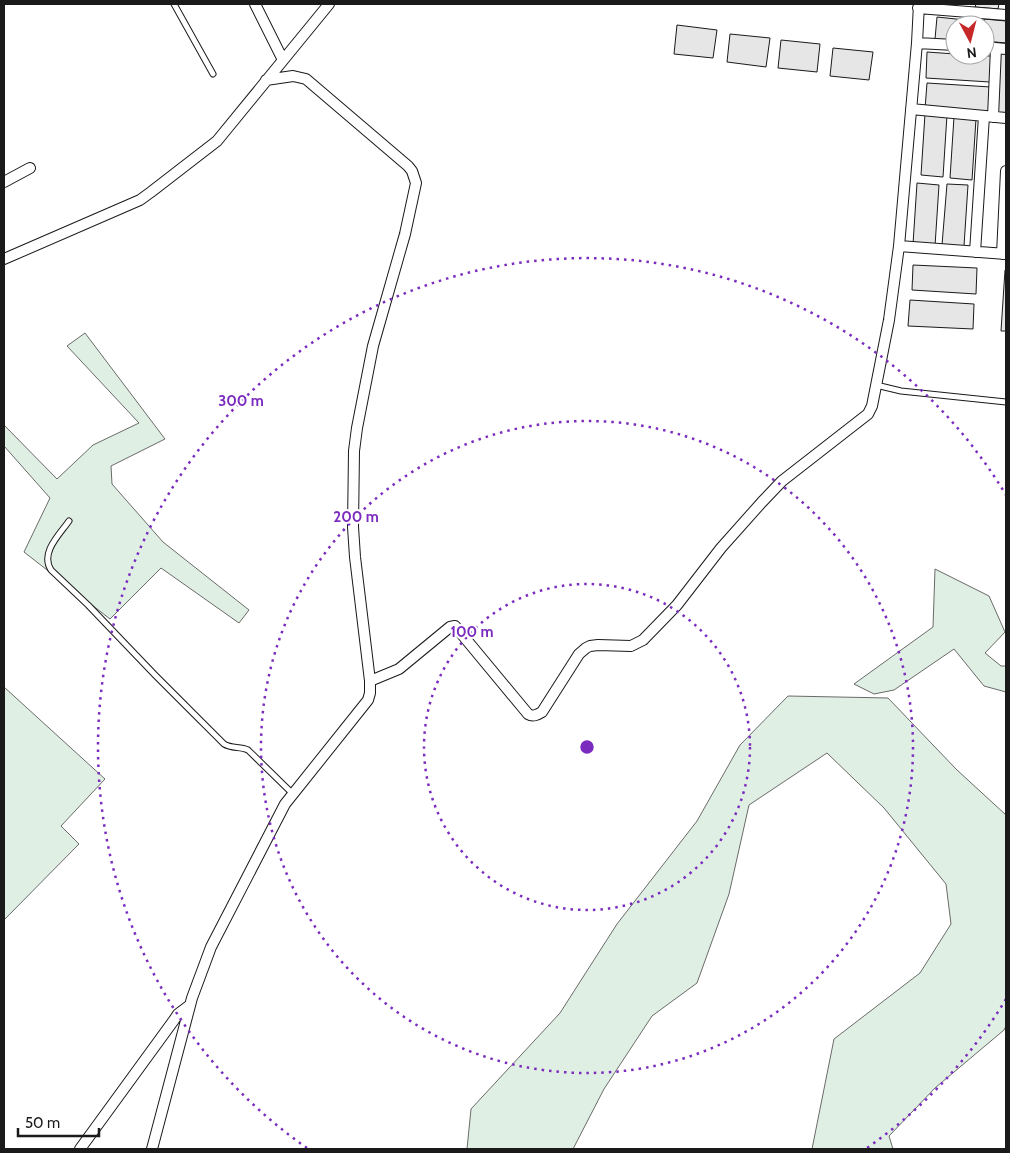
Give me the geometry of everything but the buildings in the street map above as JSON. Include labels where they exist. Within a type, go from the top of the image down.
[{"type":"street","points":[[256,4],[283,60]]},
{"type":"street","points":[[5,255],[140,200],[217,141],[329,4]]},
{"type":"street","points":[[370,681],[399,669],[455,626],[528,714],[533,716],[542,712],[579,654],[586,648],[598,645],[631,646],[643,640],[677,605],[721,548],[762,502],[782,482],[868,414],[872,406],[890,320],[899,246],[919,6],[1006,16]]},
{"type":"street","points":[[917,43],[945,44]]},
{"type":"street","points":[[976,252],[988,116],[1001,48]]},
{"type":"street","points":[[152,1149],[190,1005],[210,947],[285,804],[368,700],[370,692],[355,557],[353,518],[354,451],[375,338],[405,234],[416,183],[408,166],[312,82],[293,76],[266,80]]},
{"type":"street","points":[[911,109],[1006,118]]},
{"type":"street","points":[[4,182],[30,168]]},
{"type":"street","points":[[899,246],[1004,254],[1006,171]]},
{"type":"street","points":[[80,1149],[178,1014],[190,1005]]},
{"type":"lane","points":[[174,4],[214,74]]},
{"type":"lane","points":[[876,385],[901,391],[1006,402]]},
{"type":"lane","points":[[69,522],[47,554],[47,565],[50,570],[88,605],[224,744],[232,748],[245,748],[248,750],[293,794]]},
{"type":"green space","points":[[85,333],[165,439],[111,466],[112,484],[163,542],[249,610],[239,623],[161,568],[110,619],[24,552],[50,498],[4,446],[4,425],[57,479],[93,445],[139,423],[67,346]]},
{"type":"green space","points":[[935,569],[989,596],[1005,632],[985,653],[1001,666],[1006,666],[1006,692],[984,686],[954,649],[894,690],[874,694],[854,684],[933,627]]},
{"type":"green space","points":[[4,687],[105,779],[61,826],[79,844],[4,920]]},
{"type":"green space","points":[[788,696],[888,698],[957,770],[1006,815],[1006,1026],[1004,1030],[935,1088],[889,1136],[893,1149],[812,1149],[834,1039],[920,973],[951,924],[946,884],[884,808],[827,753],[749,805],[729,894],[697,983],[652,1016],[604,1089],[573,1149],[467,1149],[471,1109],[560,1013],[617,924],[697,821],[740,745]]}]
